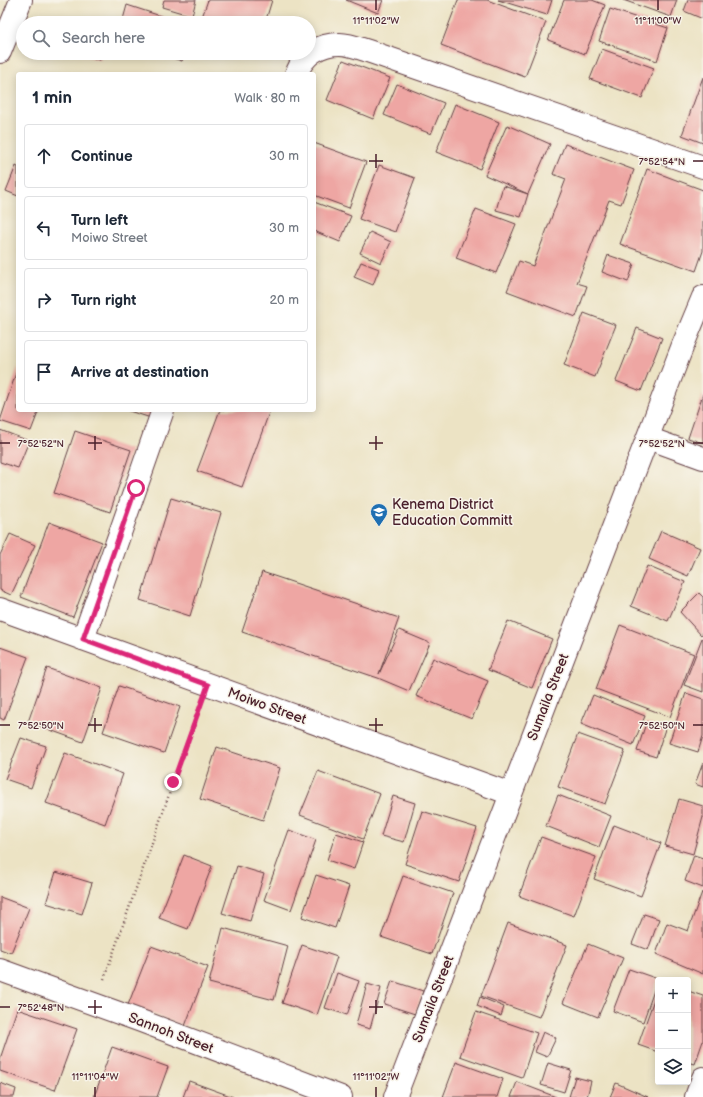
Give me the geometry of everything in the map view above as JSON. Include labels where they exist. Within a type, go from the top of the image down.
[{"type":"street","points":[[2,39],[21,0]]},
{"type":"street","points":[[316,48],[340,44],[368,51],[703,167]]},
{"type":"street","points":[[297,72],[300,65],[305,60]]},
{"type":"street","name":"Sumaila Street","points":[[396,1097],[683,345],[703,297]]},
{"type":"street","points":[[83,639],[162,412]]},
{"type":"street","points":[[648,438],[703,458]]},
{"type":"street","name":"Moiwo Street","points":[[0,609],[511,794]]},
{"type":"street","name":"Sannoh Street","points":[[0,970],[340,1097]]},
{"type":"street","points":[[696,1097],[703,1078]]},
{"type":"path","points":[[95,1005],[208,685]]},
{"type":"building","points":[[164,0],[196,0],[192,16],[162,7]]},
{"type":"building","points":[[208,0],[272,0],[267,16],[202,16]]},
{"type":"building","points":[[346,0],[383,0],[378,13]]},
{"type":"building","points":[[458,0],[487,0],[546,22],[525,77],[441,45]]},
{"type":"building","points":[[498,0],[552,0],[547,15]]},
{"type":"building","points":[[564,0],[592,0],[605,5],[585,54],[548,40]]},
{"type":"building","points":[[623,0],[677,0],[671,17]]},
{"type":"building","points":[[688,0],[703,0],[703,19],[684,11]]},
{"type":"building","points":[[127,5],[161,16],[124,16]]},
{"type":"building","points":[[610,9],[668,28],[657,61],[599,41]]},
{"type":"building","points":[[602,49],[654,68],[642,98],[590,79]]},
{"type":"building","points":[[343,60],[390,78],[373,119],[327,100]]},
{"type":"building","points":[[703,77],[703,143],[682,135]]},
{"type":"building","points":[[397,84],[444,103],[431,134],[384,115]]},
{"type":"building","points":[[455,104],[499,122],[480,169],[436,152]]},
{"type":"building","points":[[507,125],[550,144],[528,194],[485,175]]},
{"type":"building","points":[[316,144],[366,162],[349,208],[316,196]]},
{"type":"building","points":[[565,144],[634,170],[621,204],[609,200],[577,283],[587,286],[576,317],[507,291],[519,261],[533,266],[566,179],[553,174]]},
{"type":"building","points":[[379,165],[415,178],[395,232],[359,219]]},
{"type":"building","points":[[16,166],[16,195],[6,191]]},
{"type":"building","points":[[647,169],[703,190],[703,251],[696,271],[620,244]]},
{"type":"building","points":[[503,186],[528,194],[521,217],[496,210]]},
{"type":"building","points":[[316,203],[351,216],[340,242],[316,232]]},
{"type":"building","points":[[476,209],[516,224],[496,273],[456,258]]},
{"type":"building","points":[[370,232],[391,242],[381,263],[360,253]]},
{"type":"building","points":[[608,255],[634,264],[628,282],[602,272]]},
{"type":"building","points":[[361,262],[379,269],[373,285],[354,277]]},
{"type":"building","points":[[584,313],[616,325],[595,377],[564,365]]},
{"type":"building","points":[[637,328],[662,338],[641,391],[616,381]]},
{"type":"building","points":[[16,373],[16,412],[38,412],[31,431],[0,421]]},
{"type":"building","points":[[703,394],[703,443],[688,438]]},
{"type":"building","points":[[132,412],[152,412],[151,418]]},
{"type":"building","points":[[219,412],[269,412],[242,487],[197,471]]},
{"type":"building","points":[[0,430],[29,441],[18,468],[0,462]]},
{"type":"building","points":[[75,431],[131,450],[110,512],[54,493]]},
{"type":"building","points":[[171,498],[221,513],[190,616],[140,600]]},
{"type":"building","points":[[49,522],[102,542],[73,617],[21,597]]},
{"type":"building","points":[[661,531],[700,548],[688,576],[649,559]]},
{"type":"building","points":[[10,534],[35,545],[11,595],[0,590],[0,555]]},
{"type":"building","points":[[647,566],[685,582],[668,621],[631,606]]},
{"type":"building","points":[[262,572],[399,618],[379,674],[399,630],[430,643],[409,691],[378,678],[242,632]]},
{"type":"building","points":[[699,593],[703,597],[703,633],[701,635],[680,612]]},
{"type":"building","points":[[508,621],[552,639],[532,688],[488,670]]},
{"type":"building","points":[[620,625],[694,654],[670,717],[596,689]]},
{"type":"building","points":[[703,638],[703,692],[684,685]]},
{"type":"building","points":[[0,647],[28,657],[4,720],[0,718]]},
{"type":"building","points":[[433,658],[488,681],[472,719],[416,696]]},
{"type":"building","points":[[47,668],[102,688],[83,742],[28,722]]},
{"type":"building","points":[[119,686],[180,707],[164,753],[103,732]]},
{"type":"building","points":[[686,693],[703,699],[703,736],[698,752],[669,743]]},
{"type":"building","points":[[593,695],[645,716],[633,745],[581,724]]},
{"type":"building","points":[[646,723],[665,729],[656,757],[637,751]]},
{"type":"building","points":[[578,734],[625,751],[605,804],[558,787]]},
{"type":"building","points":[[21,738],[46,746],[31,788],[5,779]]},
{"type":"building","points":[[217,747],[280,768],[263,820],[200,799]]},
{"type":"building","points":[[65,753],[123,774],[105,824],[46,803]]},
{"type":"building","points":[[703,763],[703,787],[695,784]]},
{"type":"building","points":[[318,771],[380,794],[363,839],[300,815]]},
{"type":"building","points":[[558,795],[611,816],[599,847],[546,826]]},
{"type":"building","points":[[393,796],[415,803],[404,842],[381,836]]},
{"type":"building","points":[[679,799],[703,806],[703,817],[693,854],[665,846]]},
{"type":"building","points":[[422,811],[477,828],[459,882],[405,864]]},
{"type":"building","points":[[614,825],[661,843],[641,896],[594,879]]},
{"type":"building","points":[[289,830],[316,840],[291,910],[264,900]]},
{"type":"building","points":[[336,833],[363,842],[354,869],[327,860]]},
{"type":"building","points":[[541,837],[596,857],[574,916],[519,896]]},
{"type":"building","points":[[184,855],[212,866],[188,929],[159,918]]},
{"type":"building","points":[[694,855],[703,858],[703,888],[685,881]]},
{"type":"building","points":[[237,866],[264,874],[250,921],[222,913]]},
{"type":"building","points":[[56,872],[92,883],[82,914],[46,903]]},
{"type":"building","points":[[316,875],[349,886],[335,928],[302,917]]},
{"type":"building","points":[[403,876],[453,893],[432,954],[381,937]]},
{"type":"building","points":[[702,892],[703,974],[656,954],[667,923],[688,931]]},
{"type":"building","points":[[0,897],[29,908],[11,953],[0,949]]},
{"type":"building","points":[[644,914],[659,919],[648,950],[632,944]]},
{"type":"building","points":[[508,923],[567,945],[539,1017],[481,996]]},
{"type":"building","points":[[223,928],[288,946],[274,1000],[209,983]]},
{"type":"building","points":[[588,944],[623,958],[598,1017],[563,1003]]},
{"type":"building","points":[[302,945],[337,957],[317,1015],[282,1003]]},
{"type":"building","points":[[151,946],[208,967],[185,1026],[128,1005]]},
{"type":"building","points":[[629,969],[655,978],[655,988],[643,1022],[613,1011]]},
{"type":"building","points":[[337,973],[359,981],[347,1015],[325,1008]]},
{"type":"building","points":[[392,981],[423,991],[415,1014],[384,1004]]},
{"type":"building","points":[[367,984],[381,988],[370,1029],[356,1025]]},
{"type":"building","points":[[691,992],[703,996],[703,1041],[695,1064],[691,1063]]},
{"type":"building","points":[[480,997],[504,1007],[501,1016],[477,1006]]},
{"type":"building","points":[[655,997],[655,1051],[638,1045]]},
{"type":"building","points":[[17,1009],[77,1029],[55,1090],[0,1071],[0,1059]]},
{"type":"building","points":[[476,1012],[537,1033],[522,1078],[460,1056]]},
{"type":"building","points":[[543,1032],[556,1038],[547,1057],[535,1052]]},
{"type":"building","points":[[112,1047],[168,1067],[157,1097],[94,1097]]},
{"type":"building","points":[[456,1062],[503,1079],[497,1097],[443,1097]]},
{"type":"building","points":[[548,1063],[571,1070],[564,1092],[541,1085]]},
{"type":"building","points":[[575,1077],[591,1081],[587,1097],[569,1097]]},
{"type":"building","points":[[189,1081],[233,1097],[183,1097]]},
{"type":"building","points":[[517,1082],[556,1097],[511,1097]]},
{"type":"building","points":[[0,1083],[16,1089],[14,1097],[0,1097]]},
{"type":"building","points":[[616,1083],[648,1097],[610,1097]]},
{"type":"place","name":"Kenema District Education Committ","points":[[379,527]]},
{"type":"route","points":[[136,488],[83,639],[208,685],[173,782]]}]
